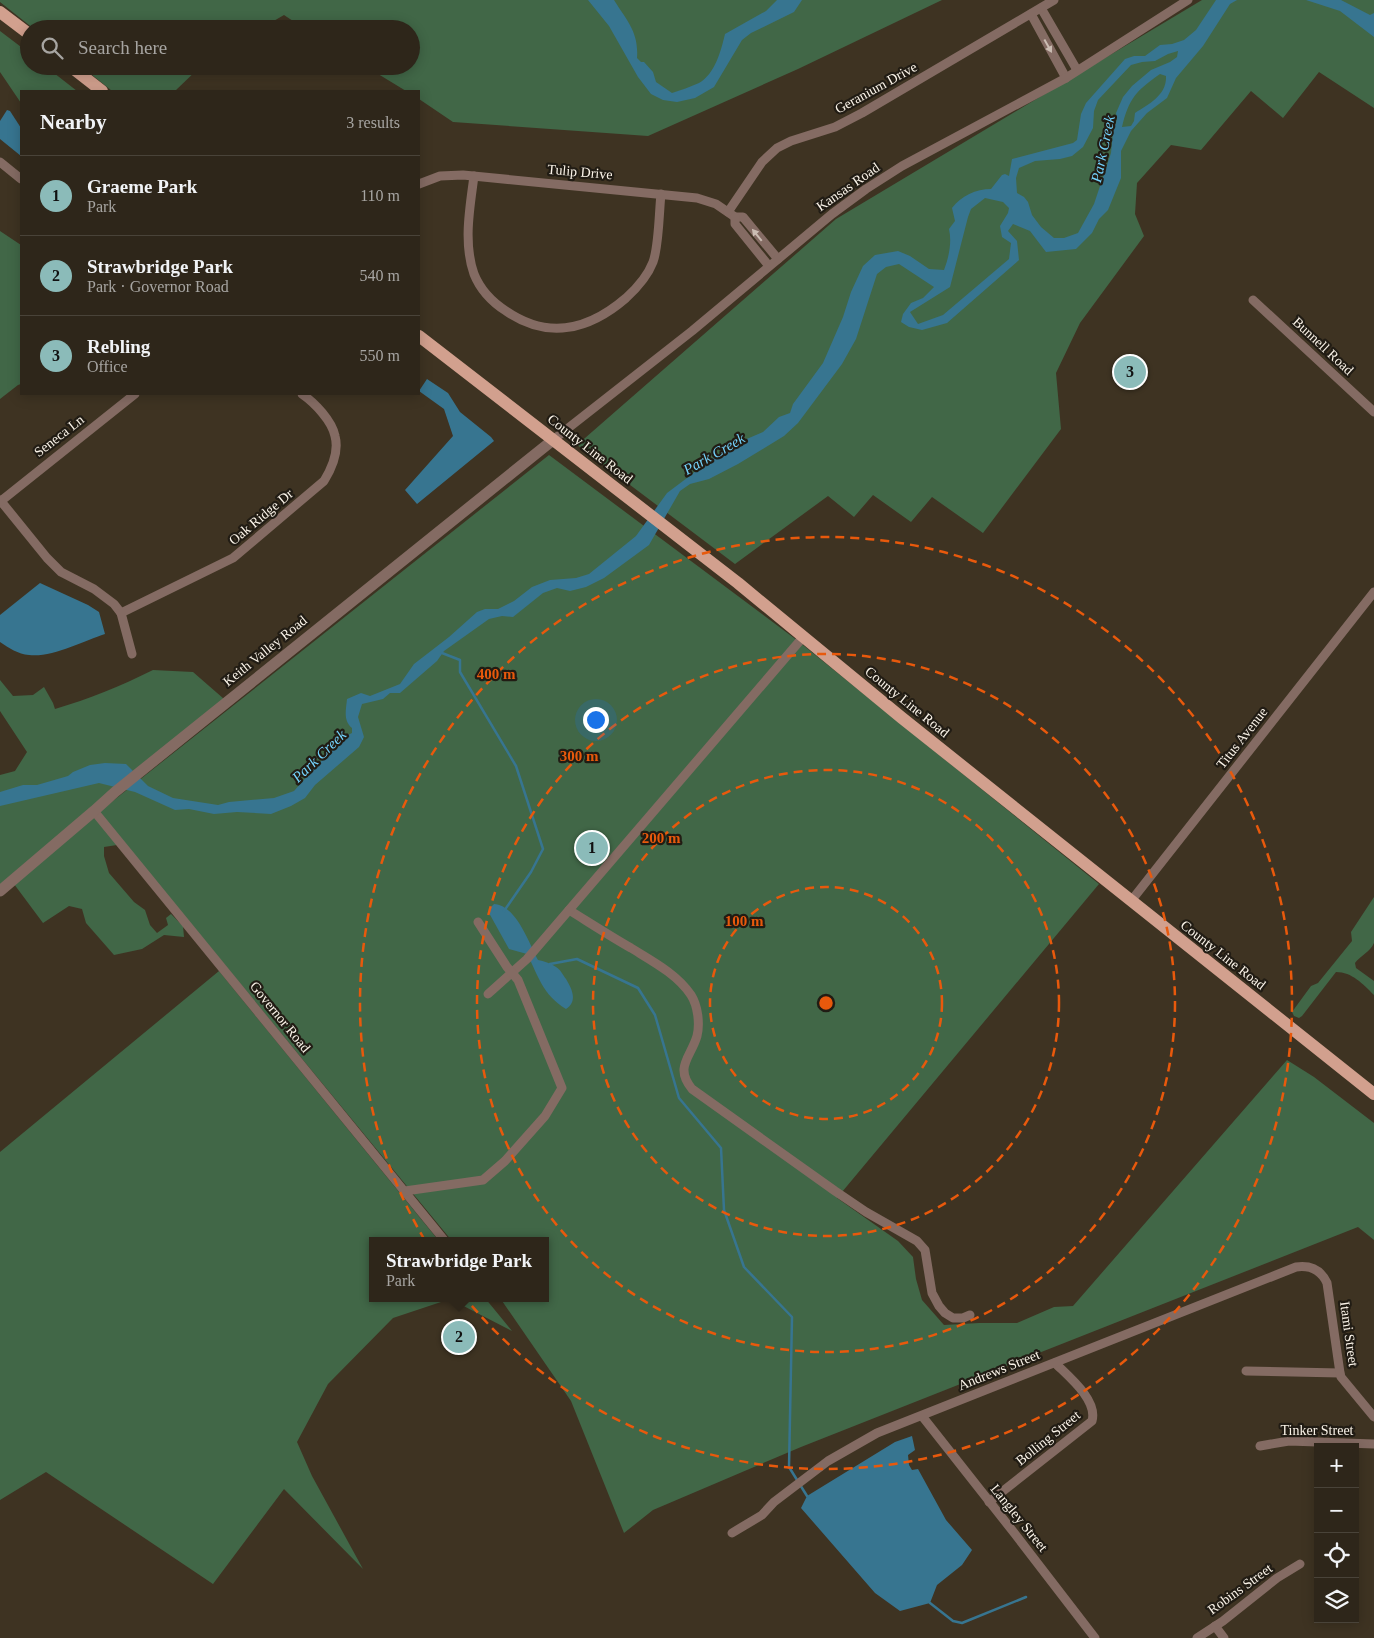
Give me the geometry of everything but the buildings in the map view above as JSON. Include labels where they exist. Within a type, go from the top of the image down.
[{"type":"main road","points":[[0,12],[20,27]]},
{"type":"main road","points":[[82,75],[101,90]]},
{"type":"main road","name":"County Line Road","points":[[420,337],[804,636],[902,718],[1374,1094]]},
{"type":"street","name":"Geranium Drive","points":[[731,214],[762,162],[777,148],[791,141],[848,121],[1054,0]]},
{"type":"street","name":"Kansas Road","points":[[553,440],[692,331],[832,214],[895,171],[1066,78],[1188,0]]},
{"type":"street","points":[[1041,8],[1077,70]]},
{"type":"street","points":[[1030,14],[1066,78]]},
{"type":"street","points":[[0,162],[20,177]]},
{"type":"street","name":"Tulip Drive","points":[[420,184],[440,176],[474,176],[697,198],[716,204],[731,214],[743,218],[778,259]]},
{"type":"street","points":[[474,176],[469,221],[469,246],[478,283],[492,300],[514,316],[529,324],[547,328],[565,328],[594,320],[632,292],[649,271],[654,260],[661,194]]},
{"type":"street","points":[[731,214],[735,224],[769,266]]},
{"type":"street","name":"Bunnell Road","points":[[1253,300],[1374,412]]},
{"type":"street","name":"Seneca Ln","points":[[0,501],[134,395]]},
{"type":"street","name":"Oak Ridge Dr","points":[[121,613],[233,558],[324,481],[331,469],[335,455],[336,437],[330,424],[303,395]]},
{"type":"street","name":"Keith Valley Road","points":[[0,891],[115,792],[553,440]]},
{"type":"street","points":[[0,501],[46,558],[61,572],[94,589],[114,604],[121,613],[132,654]]},
{"type":"street","name":"Titus Avenue","points":[[1131,901],[1374,592]]},
{"type":"street","points":[[488,994],[527,959],[804,636]]},
{"type":"street","name":"Governor Road","points":[[94,812],[442,1237]]},
{"type":"street","points":[[569,910],[662,967],[692,996],[697,1011],[697,1036],[684,1064],[684,1074],[692,1089],[835,1191],[917,1241],[925,1250],[932,1292],[939,1306],[953,1318],[963,1318],[970,1315]]},
{"type":"street","points":[[405,1191],[483,1180],[505,1161],[545,1116],[562,1088],[518,980],[498,955],[478,922]]},
{"type":"street","name":"Andrews Street","points":[[732,1532],[762,1515],[774,1502],[821,1466],[877,1433],[1296,1267]]},
{"type":"street","name":"Itami Street","points":[[1296,1267],[1314,1269],[1322,1274],[1327,1283],[1341,1377],[1374,1417]]},
{"type":"street","name":"Bolling Street","points":[[989,1502],[1092,1421],[1094,1413],[1092,1405],[1076,1384],[1054,1363]]},
{"type":"street","points":[[1246,1371],[1340,1373]]},
{"type":"street","name":"Langley Street","points":[[922,1416],[1094,1638]]},
{"type":"street","name":"Tinker Street","points":[[1260,1446],[1289,1441],[1374,1444]]},
{"type":"street","name":"Robins Street","points":[[1197,1638],[1223,1621],[1277,1578],[1300,1564]]},
{"type":"street","points":[[1215,1626],[1224,1638]]},
{"type":"green space","points":[[0,0],[942,0],[798,69],[648,136],[453,122],[420,100],[420,90],[404,90],[380,75],[420,75],[420,20],[292,20],[284,15],[275,20],[23,20]]},
{"type":"green space","points":[[1202,0],[1374,0],[1374,108],[1319,72],[1283,118],[1251,91],[1201,150],[1171,145],[1137,183],[1135,214],[1144,236],[1080,323],[1056,373],[1061,429],[983,533],[932,497],[911,522],[873,495],[854,517],[828,496],[735,564],[577,445],[836,219]]},
{"type":"green space","points":[[0,31],[20,46],[20,75],[57,75],[76,90],[20,90],[20,102],[0,72]]},
{"type":"green space","points":[[92,75],[192,75],[176,90],[111,90]]},
{"type":"green space","points":[[0,231],[20,244],[20,384],[0,399]]},
{"type":"green space","points":[[549,455],[798,641],[1099,884],[837,1198],[898,1241],[913,1257],[916,1279],[922,1300],[944,1325],[1017,1323],[1054,1307],[1073,1306],[1287,1060],[1314,1077],[1374,1123],[1374,1240],[1358,1227],[801,1447],[653,1510],[624,1533],[571,1401],[503,1302],[549,1302],[549,1237],[449,1237],[99,812]]},
{"type":"green space","points":[[153,670],[193,672],[224,699],[0,891],[0,775],[15,771],[27,752],[0,711],[0,680],[13,696],[33,695],[44,687],[55,709],[105,692]]},
{"type":"green space","points":[[94,816],[117,845],[104,847],[104,856],[109,873],[134,902],[145,910],[150,925],[157,933],[168,925],[166,918],[171,914],[183,926],[184,937],[164,935],[142,949],[114,955],[86,923],[82,909],[69,906],[43,923],[14,884]]},
{"type":"green space","points":[[1374,897],[1374,943],[1355,963],[1356,968],[1374,981],[1374,995],[1352,976],[1336,972],[1302,1016],[1299,1018],[1294,1016],[1292,1012],[1311,986],[1318,983],[1352,941],[1351,932]]},
{"type":"green space","points":[[219,971],[436,1237],[369,1237],[369,1302],[441,1302],[393,1318],[328,1384],[297,1442],[312,1476],[363,1569],[284,1489],[213,1584],[46,1472],[0,1500],[0,1152]]},
{"type":"green space","points":[[456,1302],[488,1302],[512,1331]]},
{"type":"water","points":[[588,0],[614,0],[634,34],[637,58],[644,62],[653,72],[656,82],[672,93],[705,79],[719,55],[725,34],[766,11],[777,0],[802,0],[794,12],[751,33],[742,40],[714,87],[695,98],[677,102],[663,100],[651,94],[638,77],[609,26]]},
{"type":"water","points":[[1216,0],[1237,0],[1230,4],[1203,46],[1176,78],[1167,98],[1147,113],[1131,131],[1121,151],[1121,178],[1108,210],[1099,219],[1092,233],[1076,249],[1046,252],[1030,231],[1013,224],[1008,231],[1017,241],[1019,260],[947,323],[922,330],[909,327],[901,322],[903,314],[911,303],[923,298],[934,287],[899,264],[886,267],[877,274],[856,339],[842,364],[798,423],[784,436],[738,464],[709,479],[690,484],[680,491],[649,545],[604,578],[586,587],[570,591],[557,588],[543,593],[513,617],[502,616],[489,619],[444,651],[437,661],[400,693],[390,693],[383,699],[362,704],[358,717],[364,737],[359,747],[315,785],[305,798],[271,814],[237,812],[214,814],[189,809],[175,810],[135,792],[99,783],[0,806],[0,792],[23,785],[37,785],[68,776],[90,765],[105,763],[126,764],[148,786],[173,798],[218,805],[229,802],[274,798],[294,791],[317,765],[352,733],[352,728],[346,719],[347,699],[361,693],[370,696],[400,684],[414,664],[477,612],[485,609],[498,609],[514,601],[532,587],[550,580],[576,578],[589,574],[636,536],[667,493],[711,459],[735,444],[763,432],[779,417],[790,413],[793,404],[823,363],[863,266],[875,255],[898,251],[910,256],[929,269],[944,270],[950,250],[949,229],[955,221],[952,208],[960,200],[980,190],[991,189],[1002,175],[1009,176],[1012,159],[1073,143],[1077,140],[1081,114],[1086,103],[1125,59],[1134,56],[1145,56],[1160,45],[1184,40],[1196,30]],"holes":[[[1178,51],[1177,57],[1151,70],[1132,86],[1123,97],[1116,113],[1117,119],[1113,132],[1111,153],[1094,204],[1078,233],[1064,238],[1054,238],[1041,227],[1032,215],[1028,202],[1017,193],[1016,178],[1019,168],[1035,161],[1072,156],[1083,147],[1093,128],[1094,111],[1098,100],[1131,65],[1155,61]],[[1160,74],[1166,76],[1164,89],[1156,98],[1135,113],[1131,126],[1122,127],[1135,96],[1145,85]],[[985,198],[1003,202],[1009,208],[1000,226],[1002,237],[1011,243],[1009,259],[943,315],[918,324],[910,312],[950,287],[971,209]]]},
{"type":"water","points":[[1306,0],[1341,0],[1370,15],[1374,13],[1374,37],[1340,11]]},
{"type":"water","points":[[7,110],[10,111],[20,126],[20,155],[0,139],[0,121]]},
{"type":"water","points":[[427,379],[448,393],[460,412],[494,441],[417,504],[405,490],[453,436],[444,409],[420,392]]},
{"type":"water","points":[[40,583],[99,612],[105,634],[57,652],[38,655],[21,653],[0,642],[0,615]]},
{"type":"water","points":[[494,904],[502,906],[515,918],[538,960],[547,962],[559,969],[563,974],[573,995],[570,1006],[566,1009],[546,991],[527,954],[509,949],[489,913]]},
{"type":"water","points":[[912,1436],[915,1450],[908,1455],[909,1465],[912,1470],[918,1469],[946,1520],[972,1550],[962,1565],[937,1585],[930,1603],[900,1611],[875,1593],[801,1508],[807,1496],[895,1442]]},
{"type":"waterway","points":[[442,653],[460,660],[460,672],[516,766],[543,849],[531,872],[504,911]]},
{"type":"waterway","points":[[550,964],[577,959],[638,988],[655,1015],[679,1098],[721,1148],[724,1210],[744,1267],[792,1317],[789,1467],[807,1496]]},
{"type":"waterway","points":[[930,1603],[953,1621],[962,1623],[1026,1597]]},
{"type":"place","name":"Rebling","points":[[1130,372]]},
{"type":"place","name":"Graeme Park","points":[[592,848]]},
{"type":"place","name":"Strawbridge Park","points":[[459,1337]]},
{"type":"water label","name":"Park Creek","points":[[1103,149]]},
{"type":"water label","name":"Park Creek","points":[[714,454]]},
{"type":"water label","name":"Park Creek","points":[[319,756]]}]
